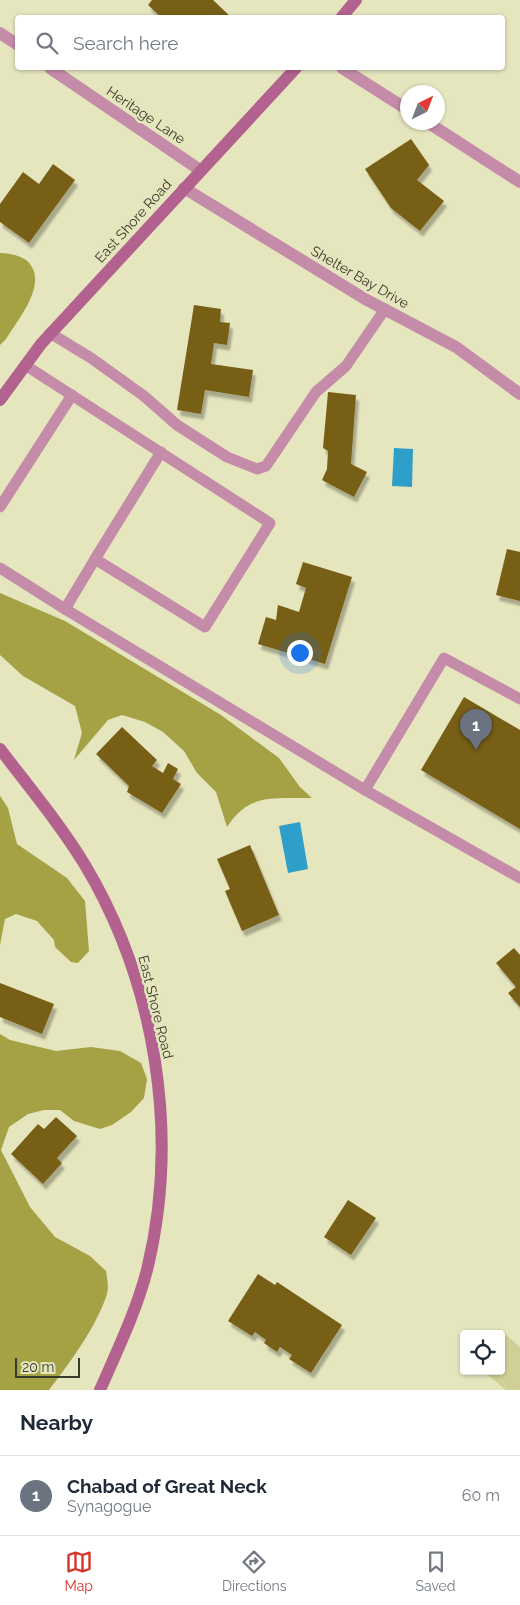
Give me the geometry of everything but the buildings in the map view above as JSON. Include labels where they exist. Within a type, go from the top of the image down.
[{"type":"main road","points":[[343,15],[356,0]]},
{"type":"main road","name":"East Shore Road","points":[[0,400],[50,333],[294,70]]},
{"type":"main road","name":"East Shore Road","points":[[0,749],[67,837],[102,896],[121,936],[136,976],[154,1050],[161,1130],[157,1213],[146,1270],[132,1316],[100,1390]]},
{"type":"street","points":[[0,33],[15,43]]},
{"type":"street","name":"Heritage Lane","points":[[53,70],[200,170]]},
{"type":"street","points":[[345,70],[400,105]]},
{"type":"street","points":[[440,130],[520,182]]},
{"type":"street","name":"Shelter Bay Drive","points":[[184,188],[384,309],[456,347],[520,394]]},
{"type":"lane","points":[[50,333],[91,358],[144,396],[177,425],[227,457],[257,469],[266,466],[316,392],[346,366],[384,309]]},
{"type":"lane","points":[[25,364],[270,523],[205,627],[95,559]]},
{"type":"lane","points":[[0,507],[72,394]]},
{"type":"lane","points":[[65,609],[161,452]]},
{"type":"lane","points":[[0,568],[365,790],[520,878]]},
{"type":"lane","points":[[365,790],[444,658],[520,700]]},
{"type":"green space","points":[[505,1334],[520,1347],[520,1390],[506,1390],[488,1375],[505,1375]]},
{"type":"shaded area","points":[[0,253],[6,253],[26,260],[33,269],[35,278],[30,300],[6,339],[0,345]]},
{"type":"shaded area","points":[[0,593],[65,621],[221,715],[279,758],[300,787],[312,798],[275,798],[254,803],[244,808],[235,816],[227,827],[216,792],[197,773],[184,751],[163,732],[145,722],[122,715],[108,720],[74,760],[82,733],[75,706],[23,676],[0,655]]},
{"type":"shaded area","points":[[0,796],[8,808],[17,844],[67,878],[85,901],[89,951],[78,963],[71,962],[55,947],[54,940],[37,921],[16,914],[5,919],[0,945]]},
{"type":"shaded area","points":[[0,1034],[10,1040],[56,1051],[91,1047],[120,1051],[141,1063],[147,1079],[144,1098],[131,1112],[112,1125],[100,1129],[74,1121],[60,1110],[44,1110],[28,1114],[9,1127],[1,1150],[30,1207],[55,1237],[90,1256],[106,1271],[108,1291],[97,1319],[74,1357],[49,1390],[0,1390]]},
{"type":"water","points":[[394,448],[413,449],[412,487],[392,486]]},
{"type":"water","points":[[300,822],[308,869],[288,873],[279,826]]},
{"type":"place","name":"Chabad of Great Neck","points":[[476,750]]}]
